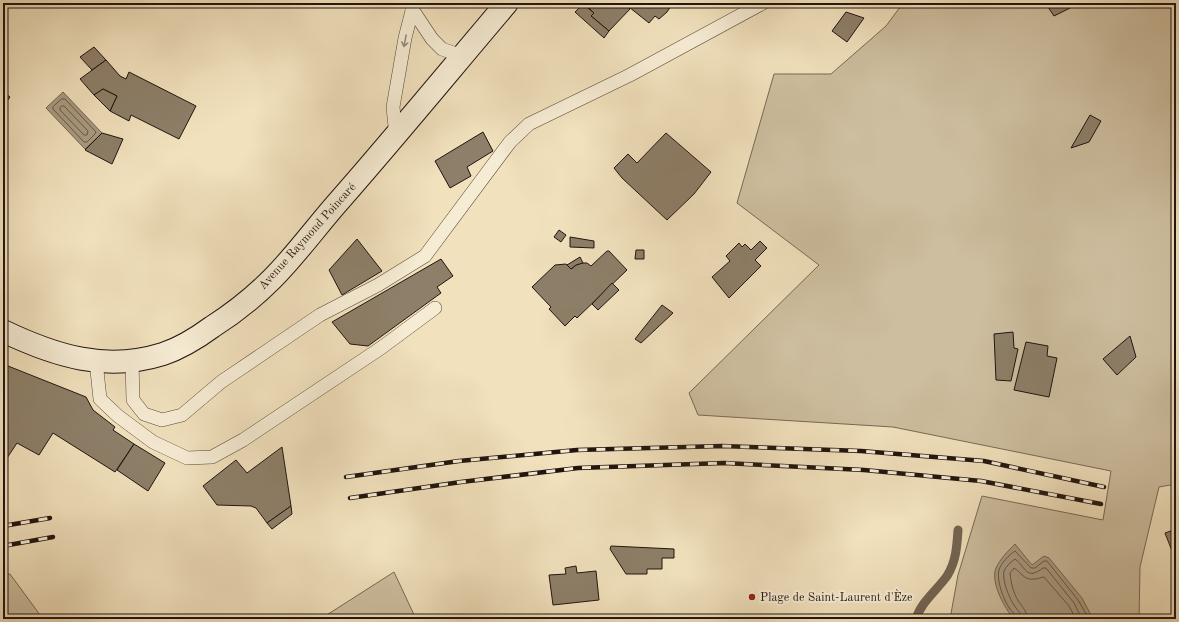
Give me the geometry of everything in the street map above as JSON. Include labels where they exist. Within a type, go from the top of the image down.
[{"type":"main road","name":"Avenue Raymond Poincaré","points":[[3,331],[25,342],[65,356],[116,363],[164,354],[196,339],[240,308],[272,279],[396,136],[507,3]]},
{"type":"lane","points":[[132,361],[133,400],[144,414],[162,420],[182,415],[221,382],[320,315],[378,285],[425,256],[510,142],[529,124],[630,74],[763,3]]},
{"type":"lane","points":[[413,6],[432,39],[442,49],[462,56]]},
{"type":"lane","points":[[396,136],[393,107],[405,38],[413,6]]},
{"type":"lane","points":[[96,361],[100,399],[118,416],[153,442],[187,458],[212,457],[243,440],[381,348],[435,308]]},
{"type":"shaded area","points":[[903,3],[1176,3],[1176,484],[1159,487],[1140,567],[1139,619],[950,619],[958,575],[982,496],[1103,520],[1111,471],[893,427],[698,415],[689,393],[819,265],[737,203],[774,74],[831,74],[886,26]]},
{"type":"shaded area","points":[[394,572],[416,619],[322,619],[322,618]]},
{"type":"shaded area","points":[[10,574],[43,619],[3,619],[3,575]]},
{"type":"water","points":[[63,92],[102,133],[85,149],[46,108]]},
{"type":"water","points":[[1015,544],[1032,565],[1044,556],[1049,558],[1082,598],[1091,615],[1097,619],[1014,619],[999,595],[995,574],[996,568],[1000,561]]},
{"type":"building","points":[[584,3],[624,3],[630,9],[609,31],[591,16],[594,13]]},
{"type":"building","points":[[624,3],[667,3],[671,6],[659,19],[655,16],[649,23]]},
{"type":"building","points":[[1053,3],[1080,3],[1054,16],[1048,7]]},
{"type":"building","points":[[583,4],[594,13],[591,16],[609,31],[604,38],[575,12]]},
{"type":"building","points":[[846,12],[864,18],[847,42],[832,31]]},
{"type":"building","points":[[94,47],[106,60],[92,70],[80,57]]},
{"type":"building","points":[[106,60],[120,76],[126,79],[129,72],[196,106],[179,139],[131,115],[129,121],[110,111],[117,96],[103,89],[94,95],[80,79]]},
{"type":"building","points":[[103,89],[117,96],[110,111],[94,95]]},
{"type":"building","points":[[3,92],[10,97],[3,107]]},
{"type":"building","points":[[1090,115],[1101,121],[1089,142],[1071,148]]},
{"type":"building","points":[[483,132],[493,151],[467,167],[471,176],[450,188],[435,161]]},
{"type":"building","points":[[102,133],[123,139],[112,164],[85,150]]},
{"type":"building","points":[[666,133],[711,172],[694,194],[667,220],[622,178],[614,168],[628,154],[637,163]]},
{"type":"building","points":[[559,230],[566,235],[561,242],[554,237]]},
{"type":"building","points":[[570,237],[594,241],[594,248],[570,247]]},
{"type":"building","points":[[357,239],[382,271],[342,295],[329,270]]},
{"type":"building","points":[[760,241],[767,248],[755,260],[761,266],[729,298],[712,277],[730,261],[726,256],[739,243],[742,247],[745,244],[751,250]]},
{"type":"building","points":[[636,250],[644,250],[644,259],[635,259]]},
{"type":"building","points":[[607,251],[609,251],[627,270],[577,318],[575,316],[565,326],[549,309],[551,307],[532,287],[555,265],[566,264],[571,269],[581,263],[587,263],[591,266]]},
{"type":"building","points":[[580,257],[583,263],[576,265],[571,269],[567,265]]},
{"type":"building","points":[[441,259],[453,276],[437,287],[441,293],[368,346],[350,344],[332,322]]},
{"type":"building","points":[[612,283],[619,290],[598,310],[592,304]]},
{"type":"building","points":[[662,305],[673,313],[641,343],[635,339]]},
{"type":"building","points":[[1013,332],[1014,348],[1018,349],[1011,381],[996,380],[994,334]]},
{"type":"building","points":[[1130,336],[1136,357],[1117,375],[1103,359]]},
{"type":"building","points":[[1026,342],[1048,346],[1047,356],[1057,358],[1049,397],[1014,390]]},
{"type":"building","points":[[3,364],[86,397],[93,410],[115,427],[113,430],[134,444],[115,472],[53,433],[39,455],[17,443],[5,461],[3,460]]},
{"type":"building","points":[[134,444],[165,463],[148,491],[117,470]]},
{"type":"building","points":[[282,447],[291,506],[267,523],[256,508],[251,506],[217,505],[203,486],[236,460],[247,473]]},
{"type":"building","points":[[291,506],[292,514],[272,529],[267,523]]},
{"type":"building","points":[[1176,529],[1176,549],[1172,551],[1165,533]]},
{"type":"building","points":[[611,546],[674,549],[674,558],[662,558],[662,569],[647,569],[647,574],[626,574],[610,549]]},
{"type":"building","points":[[1176,549],[1176,561],[1172,551]]},
{"type":"building","points":[[576,566],[577,573],[596,571],[599,600],[553,605],[549,575],[566,574],[565,568]]},
{"type":"waterway","points":[[916,619],[925,602],[950,571],[956,554],[958,530]]},
{"type":"railway","points":[[346,477],[459,461],[577,450],[722,446],[861,451],[984,461],[1104,487]]},
{"type":"railway","points":[[350,498],[461,482],[578,468],[724,463],[864,470],[981,481],[1101,504]]},
{"type":"railway","points":[[3,526],[50,518]]},
{"type":"railway","points":[[3,546],[53,537]]},
{"type":"place","name":"Plage de Saint-Laurent d'Èze","points":[[752,597]]}]
